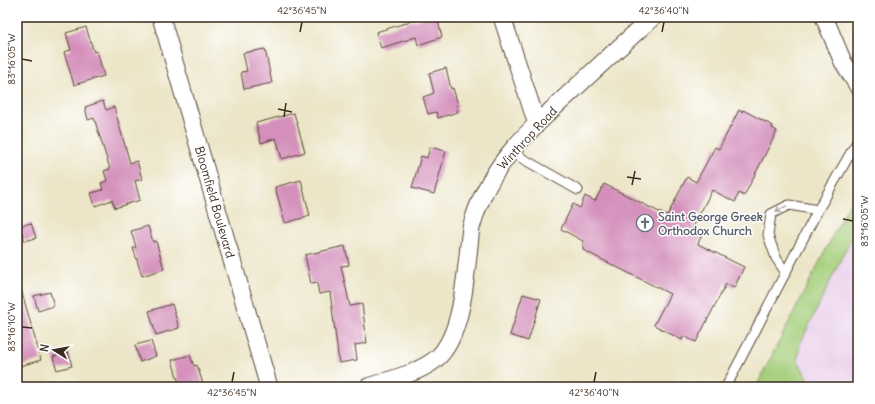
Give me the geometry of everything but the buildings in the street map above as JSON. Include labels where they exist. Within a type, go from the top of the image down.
[{"type":"street","name":"Bloomfield Boulevard","points":[[161,17],[269,387]]},
{"type":"street","points":[[502,17],[537,124]]},
{"type":"street","name":"Winthrop Road","points":[[368,387],[420,369],[437,358],[448,345],[456,327],[460,311],[471,228],[477,207],[491,178],[537,124],[653,17]]},
{"type":"street","points":[[824,17],[843,62],[858,86]]},
{"type":"lane","points":[[726,387],[818,210],[858,140]]},
{"type":"lane","points":[[512,152],[578,190]]},
{"type":"lane","points":[[786,273],[776,258],[768,235],[771,214],[789,205],[818,210]]},
{"type":"shaded area","points":[[858,199],[858,387],[806,387],[787,343]]},
{"type":"green space","points":[[858,186],[858,224],[800,344],[798,360],[812,387],[756,387]]},
{"type":"place","name":"Saint George Greek Orthodox Church","points":[[645,223]]}]
